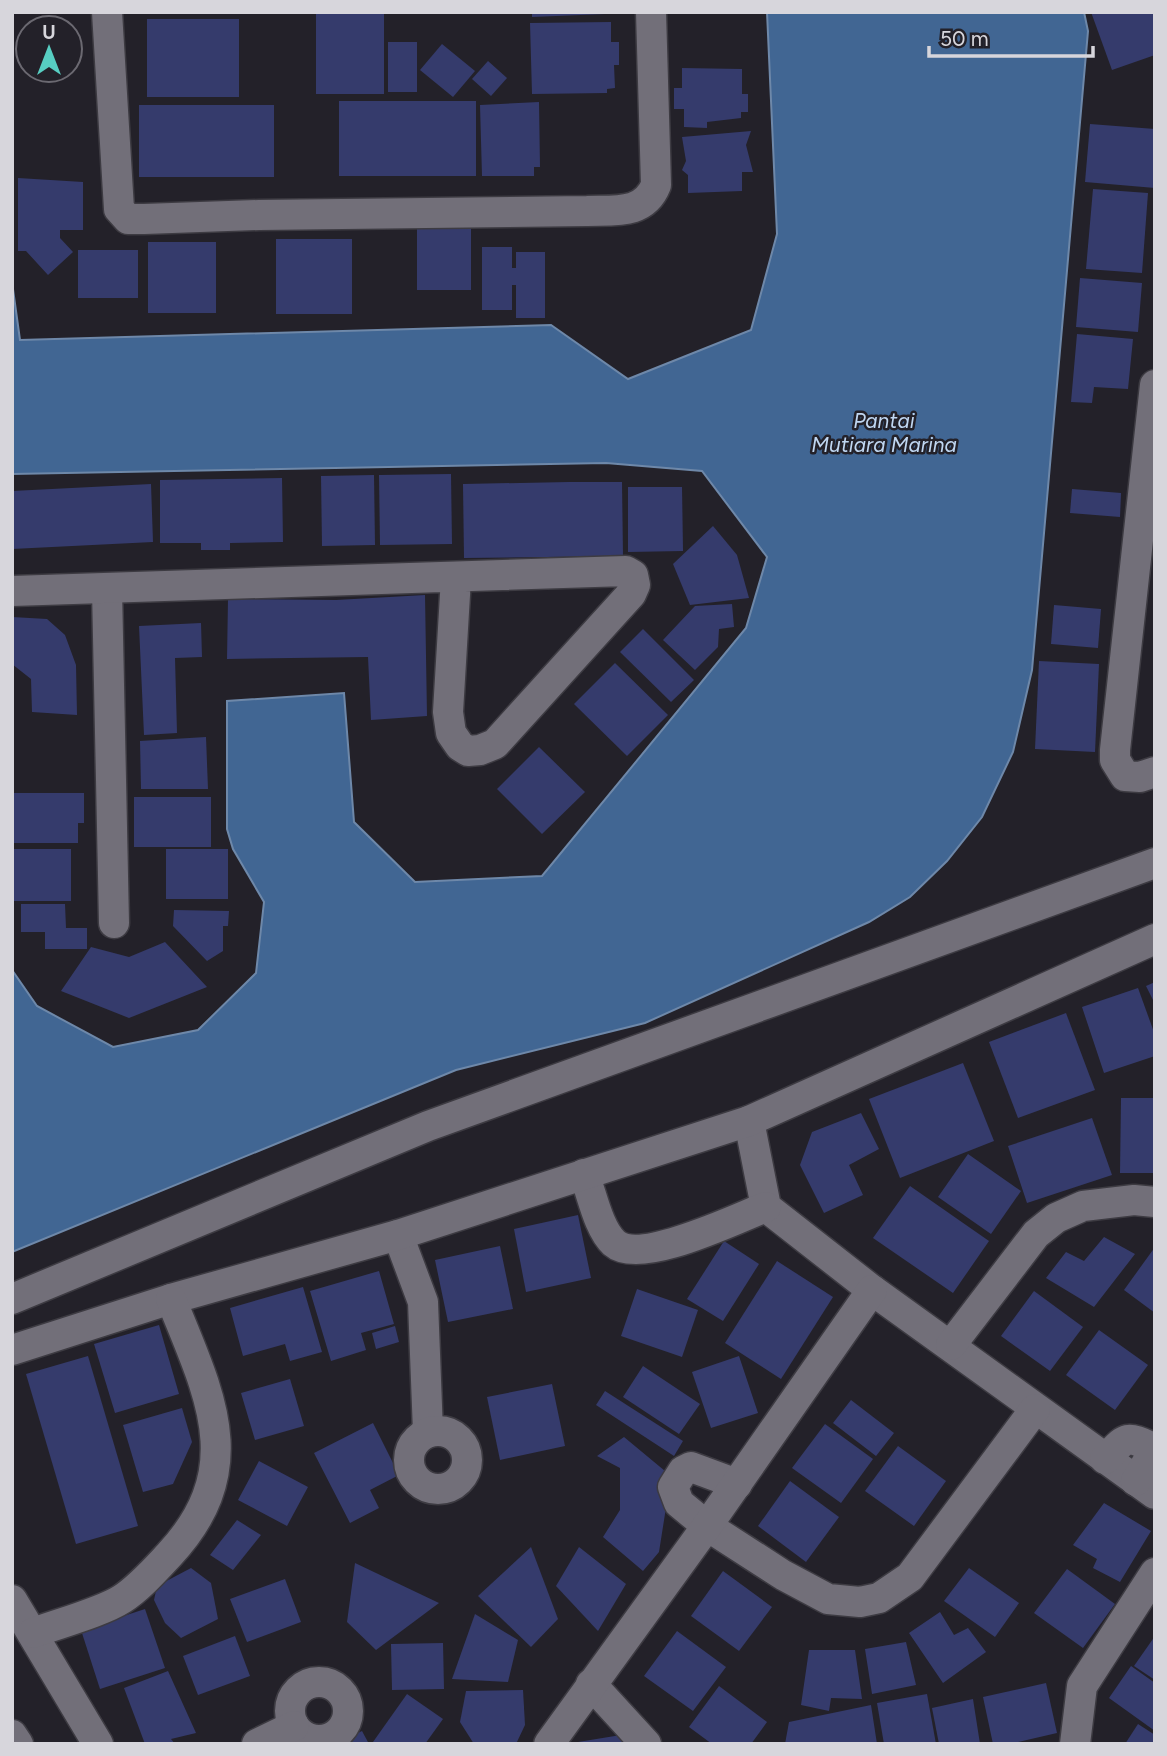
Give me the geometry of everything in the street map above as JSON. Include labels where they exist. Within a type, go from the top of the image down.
[{"type":"street","points":[[107,12],[119,209],[128,219],[631,209],[648,200],[656,185],[652,12]]},
{"type":"street","points":[[1155,386],[1115,760],[1125,776],[1140,777],[1155,772]]},
{"type":"street","points":[[12,592],[626,571],[633,575],[635,585],[631,594],[495,744],[481,750],[468,751],[460,747],[448,721],[456,578]]},
{"type":"street","points":[[107,589],[114,923]]},
{"type":"street","points":[[12,1298],[428,1126],[1155,863]]},
{"type":"street","points":[[12,1350],[171,1299],[398,1235],[748,1121],[1155,939]]},
{"type":"street","points":[[748,1121],[766,1207],[872,1290],[1146,1488]]},
{"type":"street","points":[[584,1174],[606,1231],[613,1242],[623,1249],[654,1249],[766,1207]]},
{"type":"street","points":[[951,1345],[1036,1234],[1056,1218],[1083,1206],[1133,1200],[1155,1202]]},
{"type":"street","points":[[398,1235],[423,1303],[428,1432]]},
{"type":"street","points":[[549,1744],[737,1484],[872,1290]]},
{"type":"street","points":[[33,1633],[122,1599],[182,1541],[215,1476],[218,1448],[207,1390],[171,1299]]},
{"type":"street","points":[[737,1484],[691,1467],[683,1471],[673,1487],[674,1496],[707,1526],[828,1599],[860,1602],[879,1598],[909,1577],[1035,1409]]},
{"type":"street","points":[[1075,1744],[1082,1686],[1155,1573]]},
{"type":"street","points":[[12,1600],[98,1744]]},
{"type":"street","points":[[591,1684],[646,1744]]},
{"type":"street","points":[[257,1744],[294,1726]]},
{"type":"street","points":[[12,1735],[18,1744]]},
{"type":"water","name":"Pantai Mutiara Marina","points":[[767,12],[1084,12],[1088,31],[1032,670],[1013,752],[982,817],[947,861],[910,897],[869,922],[645,1023],[456,1070],[12,1252],[12,970],[37,1006],[113,1047],[198,1030],[256,973],[264,902],[233,849],[227,829],[227,701],[344,693],[354,822],[415,882],[542,876],[746,628],[767,557],[702,471],[606,463],[12,474],[12,282],[20,340],[551,325],[628,379],[751,330],[777,234]]},
{"type":"building","points":[[316,12],[384,12],[384,94],[316,94]]},
{"type":"building","points":[[532,12],[605,12],[605,14],[532,17]]},
{"type":"building","points":[[1091,12],[1155,12],[1155,55],[1112,70]]},
{"type":"building","points":[[147,19],[239,19],[239,97],[147,97]]},
{"type":"building","points":[[611,22],[611,42],[619,42],[619,65],[614,65],[615,88],[607,89],[607,93],[532,94],[530,23]]},
{"type":"building","points":[[388,42],[417,42],[417,92],[388,92]]},
{"type":"building","points":[[442,44],[475,71],[453,97],[420,70]]},
{"type":"building","points":[[488,61],[507,78],[491,96],[472,79]]},
{"type":"building","points":[[682,68],[742,69],[742,94],[748,94],[748,112],[741,112],[741,118],[707,122],[707,128],[684,127],[684,109],[674,109],[674,88],[682,88]]},
{"type":"building","points":[[339,101],[476,101],[476,176],[339,176]]},
{"type":"building","points":[[539,102],[540,167],[534,167],[534,176],[482,176],[480,105]]},
{"type":"building","points":[[139,105],[274,105],[274,177],[139,177]]},
{"type":"building","points":[[1090,124],[1155,129],[1155,188],[1085,182]]},
{"type":"building","points":[[751,131],[746,145],[753,172],[742,172],[742,191],[688,193],[688,175],[682,170],[686,161],[682,137]]},
{"type":"building","points":[[18,178],[83,182],[83,230],[60,230],[60,238],[73,252],[48,275],[26,251],[18,251]]},
{"type":"building","points":[[1093,189],[1148,193],[1142,273],[1086,269]]},
{"type":"building","points":[[417,229],[471,229],[471,290],[417,290]]},
{"type":"building","points":[[276,239],[352,239],[352,314],[276,314]]},
{"type":"building","points":[[148,242],[216,242],[216,313],[148,313]]},
{"type":"building","points":[[482,247],[512,247],[512,268],[516,268],[516,252],[545,252],[545,318],[516,318],[516,285],[512,285],[512,310],[482,310]]},
{"type":"building","points":[[78,250],[138,250],[138,298],[78,298]]},
{"type":"building","points":[[1080,278],[1142,283],[1138,332],[1076,327]]},
{"type":"building","points":[[1077,334],[1133,339],[1128,389],[1094,387],[1092,403],[1071,402]]},
{"type":"building","points":[[451,474],[452,544],[380,545],[379,475]]},
{"type":"building","points":[[374,475],[375,545],[322,546],[321,476]]},
{"type":"building","points":[[282,478],[283,542],[230,543],[230,550],[201,550],[201,543],[160,543],[160,480]]},
{"type":"building","points":[[622,482],[623,556],[464,558],[463,484]]},
{"type":"building","points":[[151,484],[153,542],[12,549],[12,491]]},
{"type":"building","points":[[628,487],[682,487],[683,551],[628,552]]},
{"type":"building","points":[[1072,489],[1121,493],[1120,517],[1070,513]]},
{"type":"building","points":[[713,526],[737,555],[749,598],[690,605],[673,564]]},
{"type":"building","points":[[425,595],[427,716],[371,720],[368,657],[227,659],[228,599],[336,600]]},
{"type":"building","points":[[732,604],[734,627],[719,629],[718,647],[695,670],[663,640],[695,606]]},
{"type":"building","points":[[1054,605],[1101,609],[1098,648],[1051,644]]},
{"type":"building","points":[[12,617],[47,619],[65,635],[76,665],[77,715],[32,712],[31,679],[12,664]]},
{"type":"building","points":[[201,623],[202,657],[175,658],[177,733],[144,735],[139,626]]},
{"type":"building","points":[[643,629],[694,680],[671,702],[620,652]]},
{"type":"building","points":[[1039,661],[1099,664],[1095,752],[1035,749]]},
{"type":"building","points":[[615,663],[668,715],[627,756],[574,704]]},
{"type":"building","points":[[206,737],[208,789],[141,789],[140,741]]},
{"type":"building","points":[[539,747],[585,792],[542,834],[497,789]]},
{"type":"building","points":[[12,793],[84,793],[84,823],[78,823],[78,843],[12,843]]},
{"type":"building","points":[[134,797],[211,797],[211,847],[134,847]]},
{"type":"building","points":[[12,849],[71,849],[71,901],[12,901]]},
{"type":"building","points":[[166,849],[228,849],[228,899],[166,899]]},
{"type":"building","points":[[21,904],[65,904],[66,928],[87,928],[87,949],[45,949],[45,932],[21,932]]},
{"type":"building","points":[[174,910],[229,911],[228,926],[223,926],[223,951],[207,961],[173,926]]},
{"type":"building","points":[[165,942],[207,987],[129,1018],[61,991],[91,947],[129,957]]},
{"type":"building","points":[[1155,982],[1155,1004],[1146,986]]},
{"type":"building","points":[[1138,988],[1155,1035],[1155,1056],[1104,1073],[1082,1007]]},
{"type":"building","points":[[1066,1013],[1095,1090],[1018,1118],[989,1042]]},
{"type":"building","points":[[963,1063],[994,1141],[900,1178],[869,1099]]},
{"type":"building","points":[[1121,1098],[1155,1098],[1155,1173],[1120,1173]]},
{"type":"building","points":[[861,1113],[879,1149],[849,1165],[863,1195],[824,1213],[800,1165],[812,1132]]},
{"type":"building","points":[[1092,1118],[1112,1175],[1027,1203],[1008,1146]]},
{"type":"building","points":[[968,1154],[1021,1191],[991,1234],[938,1197]]},
{"type":"building","points":[[910,1186],[989,1241],[953,1293],[873,1238]]},
{"type":"building","points":[[578,1215],[591,1278],[526,1292],[514,1229]]},
{"type":"building","points":[[1104,1237],[1135,1254],[1094,1307],[1046,1278],[1066,1252],[1084,1261]]},
{"type":"building","points":[[724,1241],[759,1264],[723,1321],[687,1299]]},
{"type":"building","points":[[500,1246],[513,1309],[448,1322],[435,1260]]},
{"type":"building","points":[[1155,1247],[1155,1313],[1124,1290]]},
{"type":"building","points":[[777,1261],[833,1297],[781,1379],[725,1343]]},
{"type":"building","points":[[379,1271],[394,1324],[361,1333],[366,1350],[331,1361],[310,1291]]},
{"type":"building","points":[[303,1287],[322,1352],[290,1361],[285,1344],[243,1356],[230,1308]]},
{"type":"building","points":[[637,1289],[698,1310],[682,1357],[621,1336]]},
{"type":"building","points":[[1034,1291],[1083,1327],[1050,1371],[1001,1336]]},
{"type":"building","points":[[159,1325],[179,1394],[115,1413],[94,1344]]},
{"type":"building","points":[[395,1326],[399,1342],[376,1349],[372,1333]]},
{"type":"building","points":[[1099,1330],[1148,1365],[1115,1410],[1066,1375]]},
{"type":"building","points":[[88,1356],[138,1526],[76,1544],[26,1374]]},
{"type":"building","points":[[739,1356],[758,1413],[711,1428],[692,1372]]},
{"type":"building","points":[[643,1366],[700,1404],[679,1434],[623,1397]]},
{"type":"building","points":[[290,1379],[304,1426],[255,1440],[241,1393]]},
{"type":"building","points":[[552,1384],[565,1446],[500,1460],[487,1397]]},
{"type":"building","points":[[605,1391],[683,1441],[674,1456],[596,1405]]},
{"type":"building","points":[[851,1400],[894,1433],[876,1456],[833,1423]]},
{"type":"building","points":[[182,1408],[192,1442],[173,1484],[143,1492],[123,1425]]},
{"type":"building","points":[[373,1423],[399,1475],[370,1490],[379,1508],[350,1523],[314,1453]]},
{"type":"building","points":[[825,1424],[873,1459],[841,1503],[792,1468]]},
{"type":"building","points":[[624,1437],[671,1476],[659,1552],[643,1571],[603,1537],[620,1510],[620,1468],[597,1456]]},
{"type":"building","points":[[898,1446],[946,1481],[914,1526],[865,1491]]},
{"type":"building","points":[[259,1461],[308,1487],[287,1526],[238,1500]]},
{"type":"building","points":[[790,1481],[839,1517],[806,1562],[758,1526]]},
{"type":"building","points":[[1104,1503],[1151,1531],[1120,1582],[1093,1568],[1097,1559],[1073,1545]]},
{"type":"building","points":[[237,1520],[261,1535],[233,1570],[210,1555]]},
{"type":"building","points":[[531,1547],[558,1619],[531,1647],[478,1596]]},
{"type":"building","points":[[579,1547],[626,1584],[598,1631],[556,1586]]},
{"type":"building","points":[[355,1563],[439,1603],[376,1650],[347,1622]]},
{"type":"building","points":[[191,1568],[211,1583],[218,1619],[181,1638],[165,1623],[154,1600],[157,1586]]},
{"type":"building","points":[[969,1568],[1019,1603],[995,1637],[944,1601]]},
{"type":"building","points":[[1067,1569],[1115,1604],[1083,1648],[1034,1613]]},
{"type":"building","points":[[723,1571],[772,1607],[739,1651],[691,1616]]},
{"type":"building","points":[[285,1579],[301,1622],[247,1642],[230,1599]]},
{"type":"building","points":[[145,1609],[165,1668],[100,1689],[81,1630]]},
{"type":"building","points":[[940,1612],[954,1635],[968,1628],[986,1652],[943,1683],[909,1633]]},
{"type":"building","points":[[475,1614],[518,1640],[508,1682],[452,1679]]},
{"type":"building","points":[[677,1631],[726,1667],[693,1711],[644,1676]]},
{"type":"building","points":[[235,1636],[250,1676],[198,1695],[183,1656]]},
{"type":"building","points":[[1155,1636],[1155,1680],[1134,1666]]},
{"type":"building","points":[[906,1642],[916,1685],[872,1694],[865,1649]]},
{"type":"building","points":[[443,1643],[444,1689],[392,1690],[391,1644]]},
{"type":"building","points":[[809,1650],[855,1650],[862,1699],[831,1698],[829,1711],[801,1705]]},
{"type":"building","points":[[1131,1666],[1155,1683],[1155,1731],[1109,1698]]},
{"type":"building","points":[[168,1671],[196,1733],[171,1739],[175,1744],[145,1744],[124,1688]]},
{"type":"building","points":[[1046,1683],[1057,1733],[1009,1744],[993,1744],[983,1697]]},
{"type":"building","points":[[719,1686],[767,1722],[751,1744],[712,1744],[689,1727]]},
{"type":"building","points":[[523,1690],[525,1725],[516,1744],[474,1744],[460,1722],[466,1691]]},
{"type":"building","points":[[407,1694],[443,1719],[425,1744],[375,1744],[373,1742]]},
{"type":"building","points":[[927,1694],[936,1744],[884,1744],[877,1703]]},
{"type":"building","points":[[973,1699],[980,1744],[939,1744],[932,1708]]},
{"type":"building","points":[[871,1705],[877,1744],[785,1744],[789,1722]]},
{"type":"building","points":[[1138,1724],[1155,1735],[1155,1744],[1125,1744]]},
{"type":"building","points":[[362,1731],[369,1744],[335,1744]]},
{"type":"building","points":[[621,1735],[623,1744],[578,1744],[578,1742]]}]
